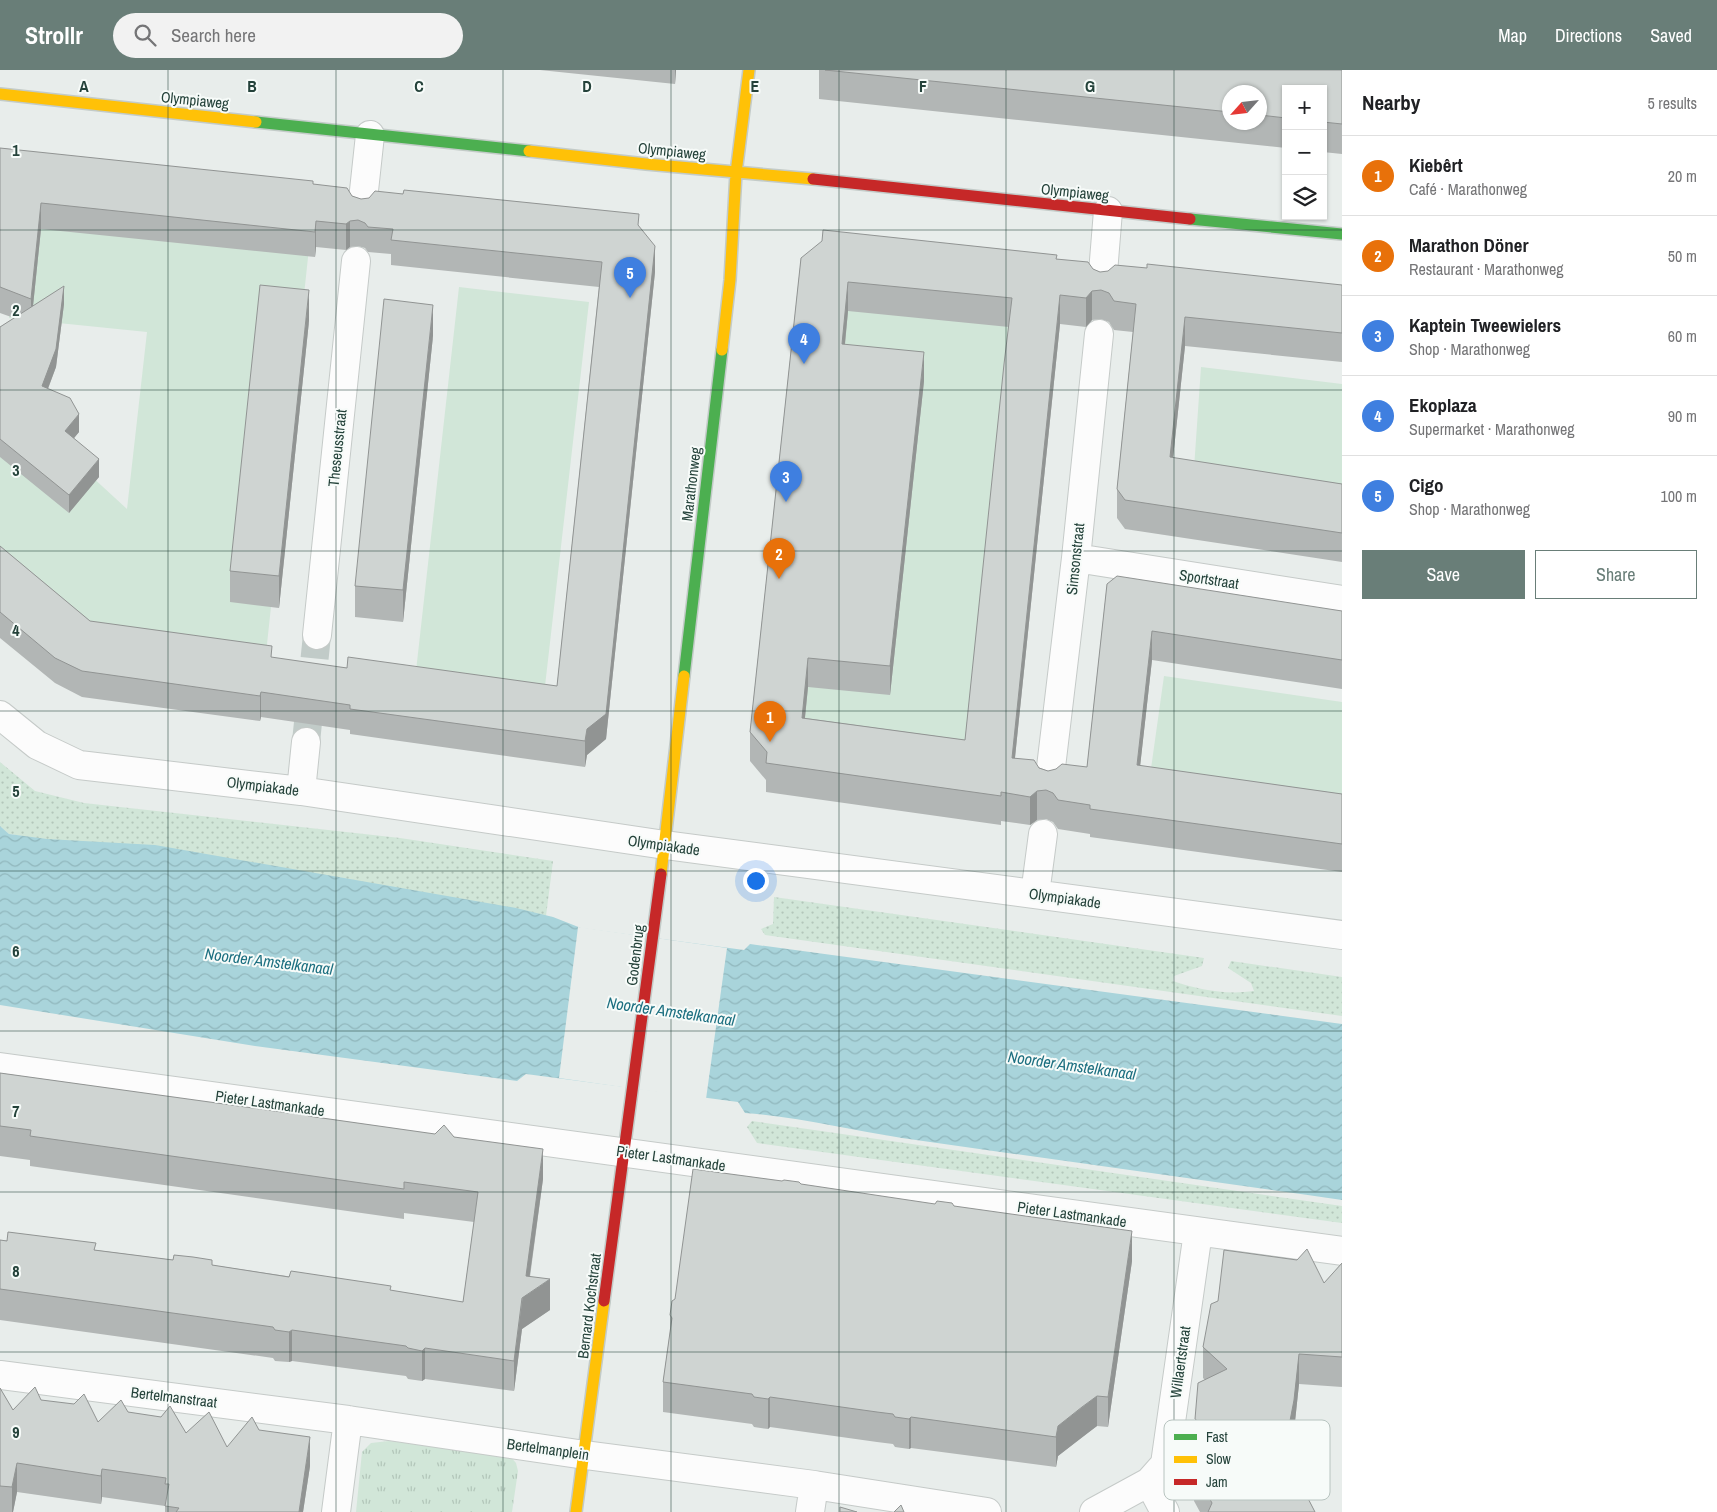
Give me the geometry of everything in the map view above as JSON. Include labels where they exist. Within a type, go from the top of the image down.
[{"type":"street","name":"Marathonweg","points":[[657,900],[665,845],[730,280],[736,173],[749,70]]},
{"type":"street","name":"Olympiaweg","points":[[0,94],[370,135],[1342,234]]},
{"type":"street","points":[[362,209],[370,135]]},
{"type":"street","points":[[1102,285],[1108,211]]},
{"type":"street","name":"Theseusstraat","points":[[318,635],[356,261]]},
{"type":"street","name":"Simsonstraat","points":[[1049,784],[1076,558],[1098,334]]},
{"type":"street","name":"Sportstraat","points":[[1076,558],[1342,600]]},
{"type":"street","name":"Olympiakade","points":[[0,715],[37,745],[79,765],[301,791],[665,845],[1342,935]]},
{"type":"street","points":[[301,791],[306,742]]},
{"type":"street","points":[[1035,894],[1043,834]]},
{"type":"street","name":"Godenbrug","points":[[631,1103],[657,900]]},
{"type":"street","name":"Pieter Lastmankade","points":[[0,1067],[624,1151],[1198,1232],[1342,1250]]},
{"type":"street","name":"Bernard Kochstraat","points":[[576,1512],[631,1103]]},
{"type":"street","name":"Willaertstraat","points":[[1171,1420],[1198,1232]]},
{"type":"street","name":"Bertelmanstraat","points":[[0,1375],[348,1420]]},
{"type":"street","points":[[336,1512],[348,1420]]},
{"type":"street","name":"Bertelmanplein","points":[[348,1420],[585,1455],[814,1485]]},
{"type":"street","name":"Willaertstraat","points":[[1149,1482],[1164,1465]]},
{"type":"street","points":[[1094,1512],[1149,1482],[1165,1512]]},
{"type":"street","points":[[810,1512],[814,1485],[987,1512]]},
{"type":"green space","points":[[16,194],[311,229],[261,701],[0,590],[0,442],[90,475],[127,509],[147,332],[9,318]]},
{"type":"green space","points":[[459,287],[589,302],[544,695],[415,680]]},
{"type":"green space","points":[[837,289],[1037,311],[989,777],[798,764]]},
{"type":"green space","points":[[1201,367],[1342,384],[1342,505],[1193,483]]},
{"type":"green space","points":[[1164,676],[1342,702],[1342,818],[1148,790]]},
{"type":"green space","points":[[0,762],[35,791],[84,803],[400,838],[553,861],[546,916],[514,909],[9,834],[0,826]]},
{"type":"green space","points":[[774,897],[1204,958],[1202,966],[1174,976],[1173,981],[1213,991],[1254,991],[1251,983],[1228,968],[1231,961],[1342,977],[1342,1016],[765,935],[761,929],[773,924]]},
{"type":"green space","points":[[752,1121],[1342,1206],[1342,1223],[757,1143],[747,1127]]},
{"type":"green space","points":[[389,1441],[509,1455],[516,1463],[518,1471],[512,1512],[356,1512],[362,1452],[371,1443]]},
{"type":"water","name":"Noorder Amstelkanaal","points":[[0,826],[9,834],[47,839],[155,845],[516,908],[553,917],[581,928],[744,950],[750,944],[1342,1024],[1342,1200],[902,1138],[745,1113],[738,1102],[526,1074],[517,1081],[255,1046],[0,1005]]},
{"type":"pier","points":[[578,927],[727,948],[706,1099],[559,1078]]},
{"type":"building","points":[[825,70],[1342,70],[1342,124],[1327,122],[1327,85],[1282,85],[1282,118],[1267,116],[1267,85],[1222,85],[1222,111]]},
{"type":"building","points":[[0,148],[313,181],[313,184],[347,188],[352,196],[361,199],[369,198],[375,191],[403,194],[404,190],[639,214],[638,225],[655,246],[606,714],[587,729],[585,741],[350,709],[350,705],[261,692],[260,696],[82,671],[55,658],[0,612],[0,546],[90,621],[272,646],[271,657],[347,668],[348,657],[557,686],[602,262],[391,240],[393,229],[368,227],[365,223],[358,220],[350,221],[346,224],[316,221],[315,232],[41,203],[31,299],[0,287]]},
{"type":"building","points":[[823,230],[1057,255],[1056,259],[1088,262],[1093,269],[1100,272],[1108,271],[1115,265],[1147,268],[1147,264],[1342,285],[1342,333],[1185,317],[1170,457],[1342,484],[1342,533],[1125,500],[1117,489],[1136,304],[1114,301],[1109,293],[1101,290],[1092,291],[1086,298],[1060,295],[1012,758],[1034,760],[1039,768],[1048,771],[1056,769],[1062,764],[1087,767],[1107,584],[1117,576],[1342,611],[1342,660],[1152,631],[1137,765],[1342,794],[1342,844],[1090,809],[1090,805],[1058,800],[1053,793],[1046,790],[1037,791],[1030,797],[1001,792],[1001,796],[766,763],[767,752],[750,732],[801,258],[822,241]],"holes":[[[848,282],[1012,298],[965,740],[802,718],[808,658],[890,666],[924,352],[842,344]]]},
{"type":"building","points":[[260,285],[309,290],[279,576],[230,571]]},
{"type":"building","points":[[64,286],[56,349],[42,386],[70,398],[79,414],[65,431],[99,459],[69,495],[0,439],[0,327]]},
{"type":"building","points":[[384,299],[433,305],[403,590],[355,586]]},
{"type":"building","points":[[0,1073],[289,1113],[292,1111],[306,1113],[308,1116],[435,1134],[444,1125],[454,1137],[543,1149],[526,1276],[550,1279],[522,1298],[514,1361],[425,1348],[422,1351],[406,1346],[292,1330],[289,1332],[275,1330],[273,1327],[0,1289],[0,1240],[7,1241],[8,1232],[96,1243],[94,1250],[173,1260],[174,1255],[193,1257],[212,1260],[212,1265],[289,1277],[291,1271],[391,1286],[390,1290],[463,1302],[478,1192],[404,1182],[404,1189],[30,1136],[31,1130],[0,1126]]},
{"type":"building","points":[[693,1169],[799,1182],[801,1184],[935,1204],[937,1201],[952,1203],[954,1206],[1132,1231],[1108,1397],[1097,1396],[1082,1407],[1058,1426],[1056,1437],[911,1417],[909,1419],[895,1417],[893,1414],[770,1397],[768,1399],[754,1397],[752,1394],[663,1382],[672,1318],[670,1315],[672,1301],[675,1299]]},
{"type":"building","points":[[1307,1249],[1324,1283],[1342,1263],[1342,1357],[1299,1354],[1290,1420],[1196,1420],[1198,1383],[1227,1369],[1203,1347],[1211,1304],[1218,1301],[1224,1250],[1297,1260]]},
{"type":"building","points":[[35,1387],[41,1400],[74,1404],[84,1394],[98,1422],[121,1400],[128,1412],[161,1417],[170,1406],[186,1433],[209,1412],[227,1447],[252,1417],[259,1430],[310,1437],[299,1512],[176,1512],[179,1508],[165,1506],[169,1484],[165,1484],[166,1478],[102,1469],[101,1476],[17,1463],[12,1487],[0,1486],[0,1388],[13,1410]]},
{"type":"building","points":[[1210,1500],[1309,1500],[1315,1512],[1208,1512],[1212,1503]]},
{"type":"building","points":[[901,1505],[904,1512],[894,1512]]},
{"type":"building","points":[[840,1507],[857,1512],[840,1512]]},
{"type":"tunnel","points":[[306,742],[317,635]]},
{"type":"traffic: fast","points":[[256,122],[529,151]]},
{"type":"traffic: fast","points":[[1190,219],[1342,234]]},
{"type":"traffic: fast","points":[[684,676],[722,350]]},
{"type":"traffic: slow","points":[[722,350],[730,280],[736,173],[749,70]]},
{"type":"traffic: slow","points":[[0,94],[256,122]]},
{"type":"traffic: slow","points":[[529,151],[813,179]]},
{"type":"traffic: slow","points":[[661,874],[684,676]]},
{"type":"traffic: slow","points":[[576,1512],[604,1301]]},
{"type":"traffic: jam","points":[[813,179],[1190,219]]},
{"type":"traffic: jam","points":[[604,1301],[661,874]]},
{"type":"place","name":"Cigo","points":[[630,298]]},
{"type":"place","name":"Ekoplaza","points":[[804,364]]},
{"type":"place","name":"Kaptein Tweewielers","points":[[786,502]]},
{"type":"place","name":"Marathon Döner","points":[[779,579]]},
{"type":"place","name":"Kiebêrt","points":[[770,742]]}]
